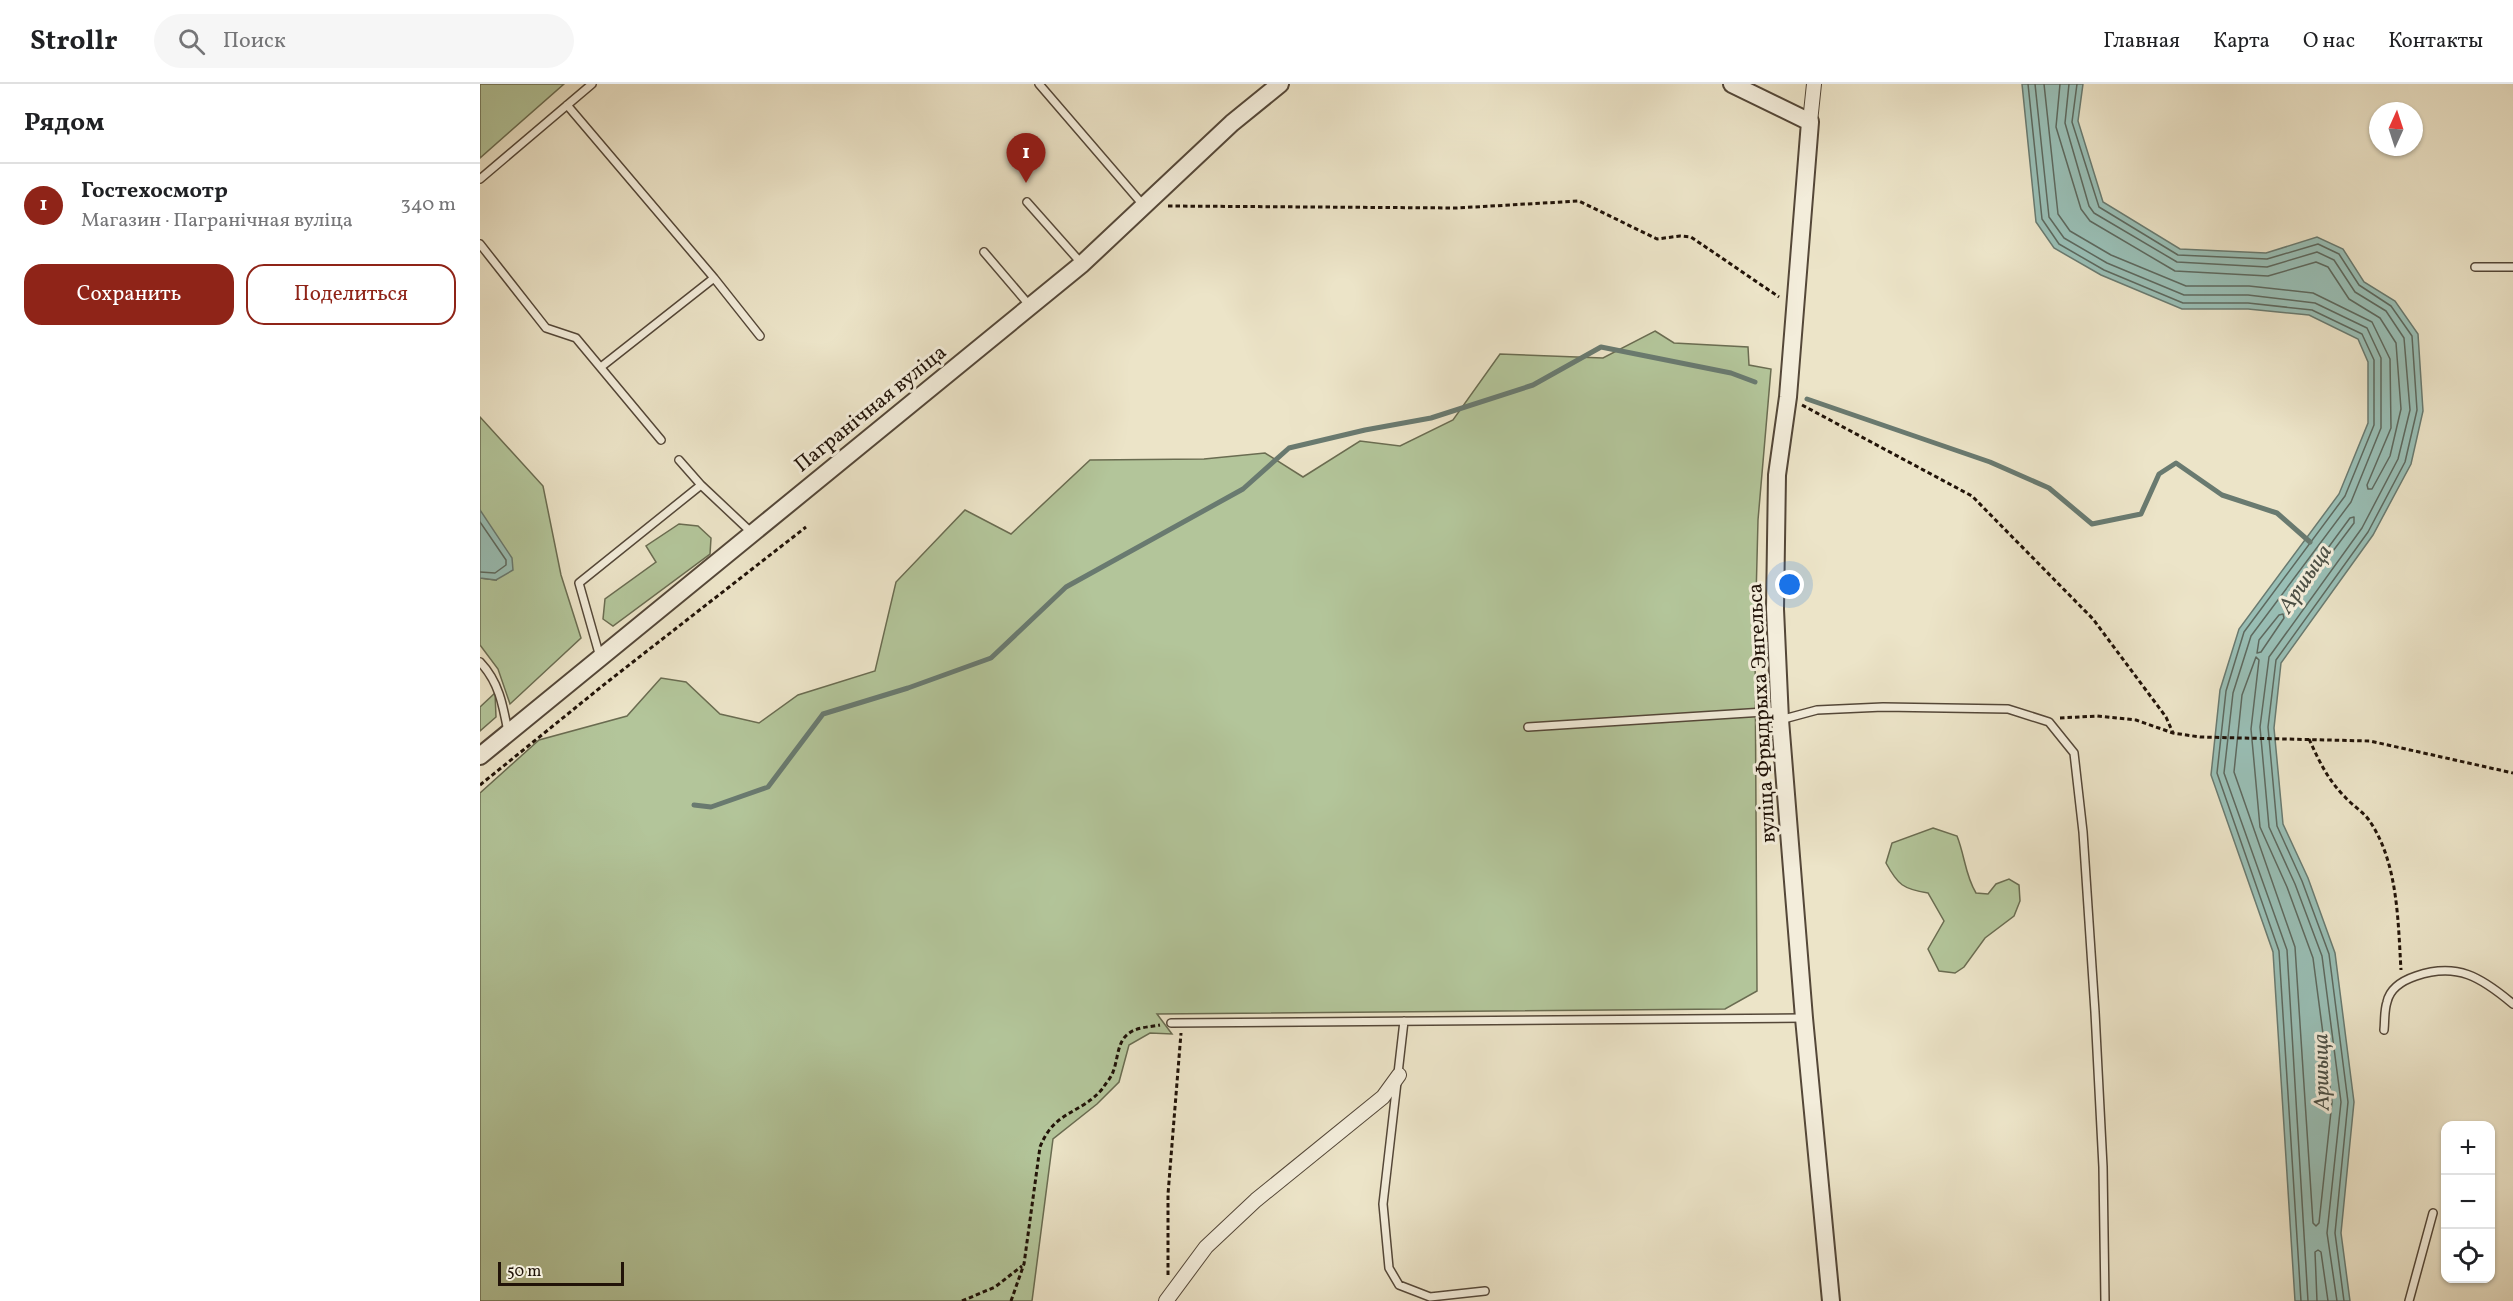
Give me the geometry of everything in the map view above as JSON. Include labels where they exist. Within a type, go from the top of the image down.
[{"type":"street","name":"Пагранічная вуліца","points":[[480,756],[1082,264],[1232,123],[1280,84]]},
{"type":"street","points":[[1732,84],[1810,122],[1814,84]]},
{"type":"street","name":"вуліца Фрыдрыха Энгельса","points":[[1810,122],[1788,397],[1778,475],[1775,609],[1780,716],[1804,1018],[1831,1301]]},
{"type":"street","points":[[1166,1301],[1206,1247],[1256,1200],[1383,1097],[1399,1075]]},
{"type":"lane","points":[[480,179],[592,84]]},
{"type":"lane","points":[[1039,84],[1144,206]]},
{"type":"lane","points":[[567,105],[714,278],[760,336]]},
{"type":"lane","points":[[1027,202],[1082,264]]},
{"type":"lane","points":[[480,244],[546,328],[576,338],[661,440]]},
{"type":"lane","points":[[984,252],[1030,306]]},
{"type":"lane","points":[[2475,267],[2513,267]]},
{"type":"lane","points":[[601,367],[714,278]]},
{"type":"lane","points":[[679,460],[700,485],[753,534]]},
{"type":"lane","points":[[600,657],[579,583],[700,485]]},
{"type":"lane","points":[[480,662],[492,674],[502,698],[508,732]]},
{"type":"lane","points":[[1528,726],[1780,716],[1817,710],[1883,707],[2008,709],[2049,722],[2074,753],[2083,832],[2103,1167],[2105,1301]]},
{"type":"lane","points":[[2384,1030],[2387,1000],[2402,980],[2436,969],[2460,970],[2495,989],[2513,1004]]},
{"type":"lane","points":[[1171,1023],[1804,1018]]},
{"type":"lane","points":[[1404,1021],[1383,1204],[1389,1268],[1399,1285],[1430,1297],[1485,1291]]},
{"type":"lane","points":[[2409,1301],[2433,1213]]},
{"type":"path","points":[[1144,206],[1457,208],[1579,201],[1657,239],[1691,237],[1795,308]]},
{"type":"path","points":[[1788,397],[1972,495],[2093,619],[2166,717],[2173,733]]},
{"type":"path","points":[[480,785],[806,527]]},
{"type":"path","points":[[2049,722],[2061,717],[2097,716],[2136,720],[2173,733],[2200,737],[2370,741],[2513,773]]},
{"type":"path","points":[[2309,738],[2324,773],[2344,797],[2370,820],[2387,854],[2398,920],[2402,980]]},
{"type":"path","points":[[1011,1301],[1024,1263],[1040,1147],[1047,1132],[1059,1118],[1097,1095],[1113,1074],[1120,1048],[1130,1032],[1171,1023]]},
{"type":"path","points":[[1166,1301],[1168,1194],[1182,1023]]},
{"type":"path","points":[[962,1301],[995,1287],[1024,1263]]},
{"type":"green space","points":[[480,84],[564,84],[480,158]]},
{"type":"green space","points":[[1655,331],[1674,343],[1748,347],[1749,365],[1771,369],[1758,520],[1755,637],[1757,991],[1725,1009],[1157,1014],[1172,1034],[1150,1033],[1129,1045],[1119,1082],[1097,1104],[1053,1139],[1032,1301],[480,1301],[480,793],[539,740],[627,716],[661,678],[686,682],[720,714],[759,723],[798,695],[875,671],[896,582],[965,510],[1011,534],[1090,460],[1204,459],[1265,453],[1303,477],[1360,441],[1400,446],[1453,420],[1500,354],[1603,358]]},
{"type":"green space","points":[[480,417],[543,486],[561,575],[581,638],[510,704],[498,669],[480,645],[480,578],[496,580],[480,510]]},
{"type":"green space","points":[[679,524],[698,526],[711,538],[710,554],[613,626],[603,619],[605,599],[656,562],[646,546]]},
{"type":"green space","points":[[495,693],[496,717],[480,731],[480,707]]},
{"type":"green space","points":[[1933,828],[1957,836],[1976,893],[1988,894],[1996,884],[2009,879],[2019,885],[2020,901],[2014,916],[1985,938],[1964,967],[1955,973],[1939,971],[1928,949],[1944,921],[1928,893],[1902,885],[1886,863],[1892,843]]},
{"type":"water","name":"Аршыца","points":[[2022,84],[2083,84],[2078,121],[2103,202],[2180,249],[2266,253],[2317,237],[2343,249],[2364,282],[2395,301],[2418,334],[2423,411],[2411,464],[2373,535],[2281,663],[2274,728],[2283,824],[2308,878],[2335,953],[2354,1102],[2341,1233],[2350,1301],[2295,1301],[2273,952],[2211,775],[2220,690],[2239,629],[2339,494],[2368,423],[2368,362],[2358,339],[2309,315],[2248,309],[2182,309],[2101,275],[2054,248],[2036,222]]},
{"type":"water","points":[[480,510],[512,558],[513,570],[496,580],[480,578]]},
{"type":"waterway","points":[[694,805],[711,807],[768,787],[823,714],[908,688],[991,658],[1066,587],[1243,489],[1289,448],[1365,430],[1431,418],[1533,385],[1601,347],[1731,373],[1755,382]]},
{"type":"waterway","name":"Аршыца","points":[[1807,399],[1990,462],[2049,488],[2092,524],[2141,514],[2159,474],[2176,463],[2222,495],[2277,513],[2310,542]]},
{"type":"place","name":"Гостехосмотр","points":[[1026,183]]}]
